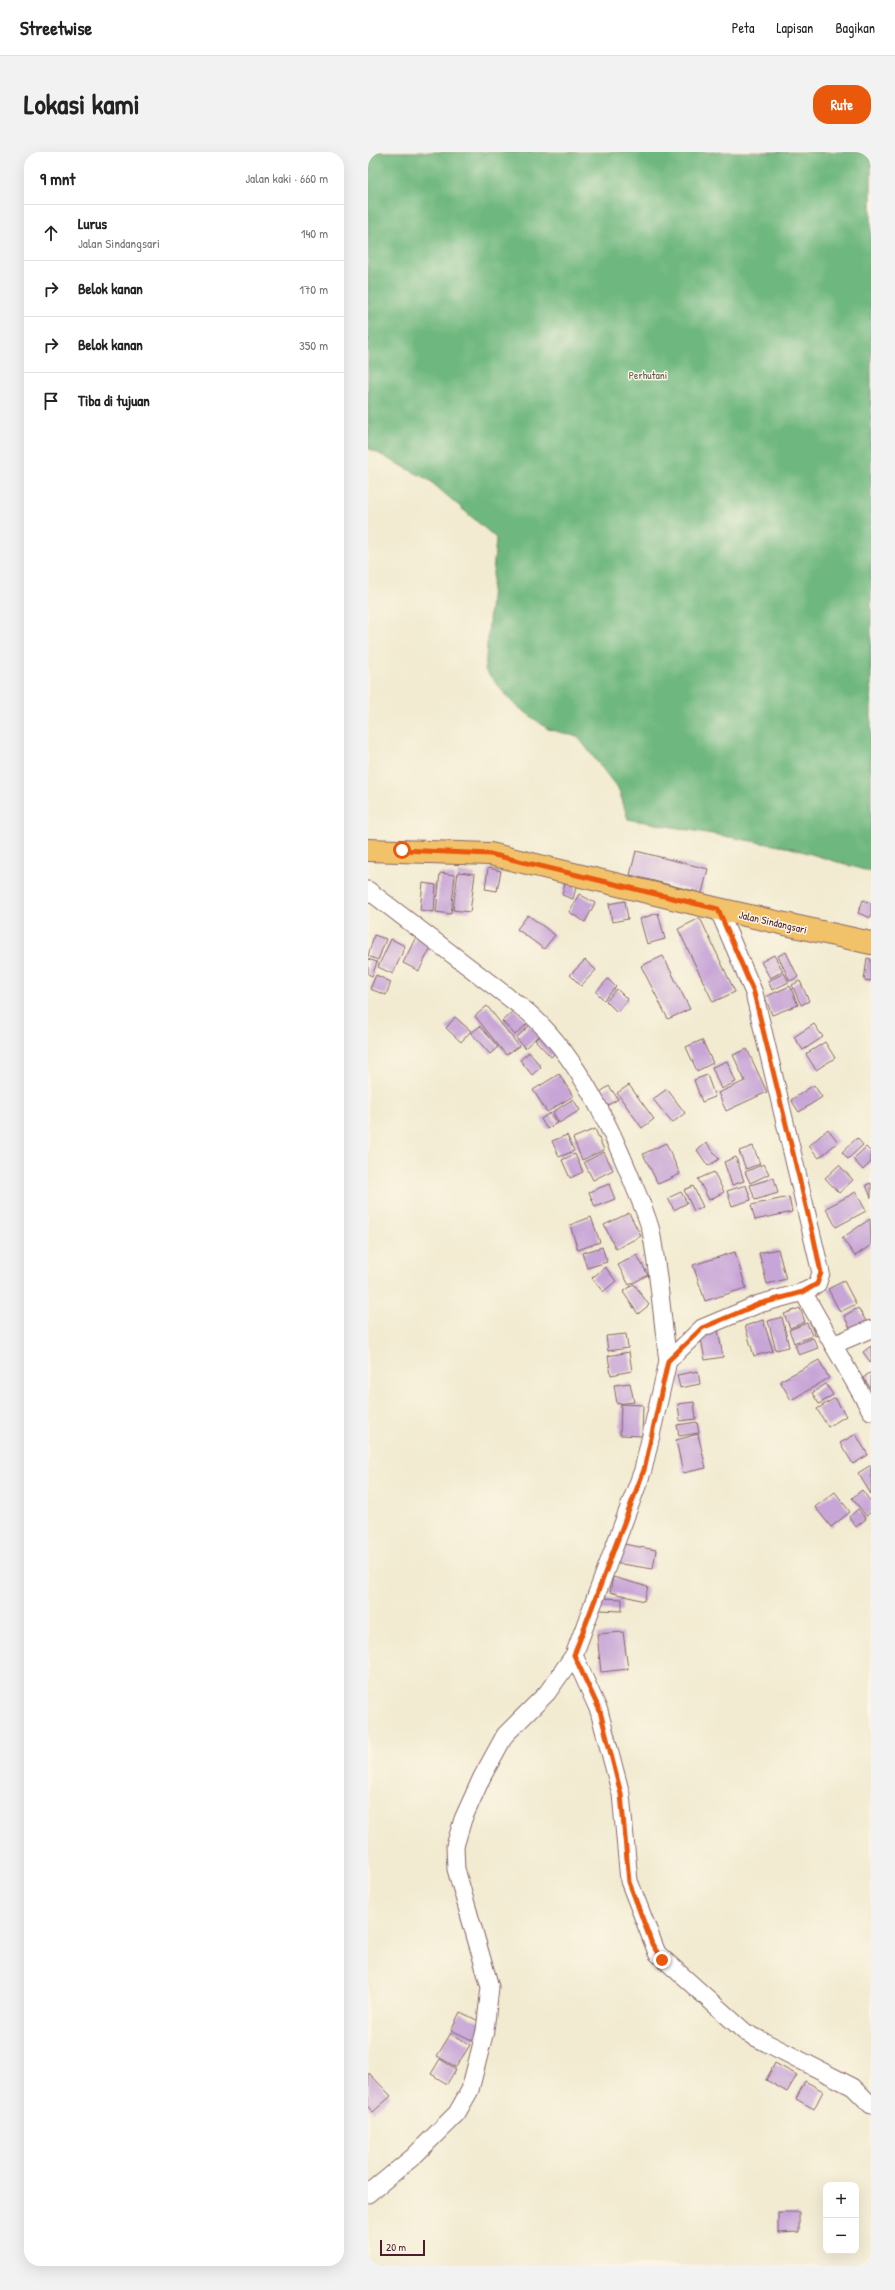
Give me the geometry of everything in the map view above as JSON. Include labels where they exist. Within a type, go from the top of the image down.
[{"type":"main road","name":"Jalan Sindangsari","points":[[368,850],[490,854],[718,909],[871,943]]},
{"type":"street","points":[[368,890],[528,1013],[547,1030],[567,1054],[604,1118],[624,1159],[650,1230],[668,1361],[644,1470],[574,1655],[547,1693],[505,1735],[482,1777],[463,1819],[455,1846],[456,1869],[490,1987],[485,2032],[470,2090],[457,2113],[413,2157],[368,2194]]},
{"type":"street","points":[[668,1361],[702,1328],[759,1304],[803,1292],[817,1284],[821,1273],[754,993],[718,909]]},
{"type":"street","points":[[803,1292],[871,1411]]},
{"type":"street","points":[[833,1345],[871,1329]]},
{"type":"street","points":[[574,1655],[600,1711],[621,1794],[629,1882],[657,1953],[744,2032],[853,2087],[871,2105]]},
{"type":"green space","name":"Perhutani","points":[[368,152],[871,152],[871,872],[791,848],[628,819],[619,790],[578,737],[548,729],[513,703],[485,670],[496,538],[429,480],[368,448]]},
{"type":"building","points":[[636,851],[708,869],[702,893],[630,875]]},
{"type":"building","points":[[488,868],[501,871],[497,891],[485,889]]},
{"type":"building","points":[[458,872],[475,874],[470,912],[453,910]]},
{"type":"building","points":[[440,873],[455,875],[451,914],[436,912]]},
{"type":"building","points":[[566,880],[577,884],[573,899],[562,895]]},
{"type":"building","points":[[423,883],[436,885],[434,912],[420,910]]},
{"type":"building","points":[[579,894],[595,903],[585,922],[569,912]]},
{"type":"building","points":[[863,900],[871,903],[871,918],[858,913]]},
{"type":"building","points":[[625,901],[628,919],[612,922],[609,904]]},
{"type":"building","points":[[658,913],[665,939],[647,944],[640,919]]},
{"type":"building","points":[[528,915],[555,935],[544,949],[517,929]]},
{"type":"building","points":[[700,918],[735,992],[713,1002],[678,929]]},
{"type":"building","points":[[418,933],[434,941],[419,971],[403,963]]},
{"type":"building","points":[[374,935],[386,939],[378,960],[368,956]]},
{"type":"building","points":[[391,939],[405,946],[393,974],[378,967]]},
{"type":"building","points":[[786,952],[798,977],[790,981],[778,956]]},
{"type":"building","points":[[774,955],[783,971],[770,978],[761,962]]},
{"type":"building","points":[[663,956],[690,1009],[668,1019],[641,966]]},
{"type":"building","points":[[867,958],[871,959],[871,981],[864,980]]},
{"type":"building","points":[[368,959],[377,962],[372,976],[368,974]]},
{"type":"building","points":[[585,960],[596,970],[581,986],[570,975]]},
{"type":"building","points":[[784,973],[789,982],[772,990],[768,981]]},
{"type":"building","points":[[376,975],[391,982],[386,995],[370,989]]},
{"type":"building","points":[[608,979],[616,987],[604,1000],[596,992]]},
{"type":"building","points":[[800,981],[809,1001],[801,1005],[792,985]]},
{"type":"building","points":[[790,986],[798,1005],[772,1015],[765,997]]},
{"type":"building","points":[[617,989],[628,1000],[617,1012],[606,1001]]},
{"type":"building","points":[[487,1006],[519,1046],[506,1055],[475,1016]]},
{"type":"building","points":[[515,1009],[528,1023],[515,1035],[502,1021]]},
{"type":"building","points":[[455,1017],[471,1031],[461,1042],[446,1028]]},
{"type":"building","points":[[814,1024],[823,1037],[803,1050],[794,1037]]},
{"type":"building","points":[[530,1025],[539,1035],[525,1048],[516,1038]]},
{"type":"building","points":[[480,1026],[498,1047],[490,1054],[471,1033]]},
{"type":"building","points":[[544,1032],[560,1049],[551,1057],[535,1040]]},
{"type":"building","points":[[702,1040],[713,1063],[697,1071],[686,1047]]},
{"type":"building","points":[[825,1042],[835,1058],[816,1070],[806,1054]]},
{"type":"building","points":[[747,1049],[767,1092],[726,1111],[718,1093],[745,1081],[733,1055]]},
{"type":"building","points":[[529,1052],[541,1067],[532,1075],[520,1060]]},
{"type":"building","points":[[727,1061],[736,1082],[721,1089],[712,1067]]},
{"type":"building","points":[[559,1074],[573,1096],[547,1112],[533,1090]]},
{"type":"building","points":[[707,1075],[715,1097],[702,1102],[694,1080]]},
{"type":"building","points":[[629,1085],[654,1119],[642,1128],[617,1093]]},
{"type":"building","points":[[814,1085],[822,1097],[799,1112],[791,1100]]},
{"type":"building","points":[[609,1086],[618,1099],[605,1108],[596,1095]]},
{"type":"building","points":[[667,1089],[685,1113],[672,1123],[653,1099]]},
{"type":"building","points":[[573,1099],[580,1110],[559,1123],[553,1112]]},
{"type":"building","points":[[550,1113],[557,1123],[547,1129],[541,1119]]},
{"type":"building","points":[[595,1129],[604,1150],[582,1160],[573,1138]]},
{"type":"building","points":[[828,1129],[838,1142],[819,1158],[809,1146]]},
{"type":"building","points":[[567,1135],[574,1151],[559,1157],[552,1141]]},
{"type":"building","points":[[857,1138],[863,1145],[848,1159],[842,1152]]},
{"type":"building","points":[[666,1143],[680,1174],[658,1184],[643,1154]]},
{"type":"building","points":[[707,1143],[719,1159],[708,1166],[697,1150]]},
{"type":"building","points":[[753,1146],[760,1164],[746,1169],[739,1151]]},
{"type":"building","points":[[866,1147],[871,1152],[871,1162],[863,1170],[853,1159]]},
{"type":"building","points":[[604,1152],[613,1170],[593,1180],[584,1162]]},
{"type":"building","points":[[575,1154],[583,1172],[570,1178],[562,1160]]},
{"type":"building","points":[[736,1157],[744,1181],[732,1185],[724,1162]]},
{"type":"building","points":[[764,1164],[769,1174],[750,1183],[745,1172]]},
{"type":"building","points":[[839,1165],[853,1180],[839,1193],[825,1178]]},
{"type":"building","points":[[714,1172],[724,1192],[709,1200],[698,1179]]},
{"type":"building","points":[[774,1178],[778,1193],[755,1200],[750,1185]]},
{"type":"building","points":[[871,1183],[871,1198],[866,1185]]},
{"type":"building","points":[[609,1184],[615,1199],[595,1207],[589,1192]]},
{"type":"building","points":[[746,1185],[751,1200],[732,1206],[727,1191]]},
{"type":"building","points":[[693,1186],[703,1207],[694,1211],[684,1190]]},
{"type":"building","points":[[681,1192],[687,1203],[674,1210],[668,1198]]},
{"type":"building","points":[[856,1192],[866,1211],[836,1227],[826,1208]]},
{"type":"building","points":[[789,1197],[792,1212],[755,1220],[751,1205]]},
{"type":"building","points":[[629,1213],[641,1236],[616,1249],[604,1225]]},
{"type":"building","points":[[591,1217],[600,1242],[578,1250],[570,1225]]},
{"type":"building","points":[[870,1219],[871,1245],[855,1256],[842,1238]]},
{"type":"building","points":[[602,1247],[607,1262],[587,1268],[582,1253]]},
{"type":"building","points":[[778,1249],[786,1279],[767,1284],[759,1253]]},
{"type":"building","points":[[735,1252],[746,1288],[705,1301],[693,1265]]},
{"type":"building","points":[[637,1255],[648,1275],[629,1285],[618,1265]]},
{"type":"building","points":[[605,1267],[616,1281],[603,1292],[592,1278]]},
{"type":"building","points":[[844,1281],[856,1304],[840,1312],[828,1289]]},
{"type":"building","points":[[634,1284],[649,1305],[638,1314],[623,1292]]},
{"type":"building","points":[[800,1308],[805,1322],[790,1328],[784,1314]]},
{"type":"building","points":[[858,1308],[866,1321],[851,1330],[844,1316]]},
{"type":"building","points":[[782,1317],[789,1347],[776,1350],[768,1321]]},
{"type":"building","points":[[763,1320],[773,1351],[754,1356],[745,1326]]},
{"type":"building","points":[[815,1320],[821,1334],[815,1336],[810,1322]]},
{"type":"building","points":[[807,1323],[812,1336],[794,1343],[789,1330]]},
{"type":"building","points":[[718,1330],[723,1357],[705,1360],[700,1333]]},
{"type":"building","points":[[626,1334],[628,1348],[608,1351],[606,1336]]},
{"type":"building","points":[[813,1338],[818,1348],[799,1355],[795,1345]]},
{"type":"building","points":[[871,1346],[871,1363],[863,1352]]},
{"type":"building","points":[[629,1352],[632,1371],[611,1375],[608,1356]]},
{"type":"building","points":[[819,1360],[829,1378],[791,1400],[780,1381]]},
{"type":"building","points":[[698,1371],[700,1384],[680,1388],[677,1375]]},
{"type":"building","points":[[871,1372],[871,1389],[863,1378]]},
{"type":"building","points":[[630,1383],[634,1402],[617,1404],[614,1385]]},
{"type":"building","points":[[826,1384],[833,1395],[819,1404],[812,1393]]},
{"type":"building","points":[[835,1398],[846,1416],[828,1427],[817,1409]]},
{"type":"building","points":[[694,1402],[696,1419],[680,1421],[678,1404]]},
{"type":"building","points":[[621,1404],[643,1405],[642,1436],[620,1435]]},
{"type":"building","points":[[697,1422],[699,1433],[679,1436],[677,1425]]},
{"type":"building","points":[[698,1434],[706,1468],[683,1473],[676,1440]]},
{"type":"building","points":[[856,1434],[868,1455],[853,1464],[840,1443]]},
{"type":"building","points":[[871,1465],[871,1494],[858,1473]]},
{"type":"building","points":[[862,1490],[871,1502],[871,1512],[866,1516],[852,1498]]},
{"type":"building","points":[[835,1492],[850,1512],[831,1527],[815,1507]]},
{"type":"building","points":[[858,1509],[866,1519],[856,1527],[849,1517]]},
{"type":"building","points":[[618,1543],[656,1550],[653,1569],[615,1563]]},
{"type":"building","points":[[613,1577],[648,1587],[644,1601],[610,1592]]},
{"type":"building","points":[[601,1598],[622,1599],[622,1611],[600,1610]]},
{"type":"building","points":[[623,1632],[628,1669],[601,1672],[597,1634]]},
{"type":"building","points":[[460,2012],[483,2023],[474,2041],[451,2030]]},
{"type":"building","points":[[451,2033],[470,2045],[456,2067],[437,2056]]},
{"type":"building","points":[[440,2059],[456,2069],[447,2084],[431,2074]]},
{"type":"building","points":[[775,2063],[797,2075],[787,2092],[766,2080]]},
{"type":"building","points":[[369,2073],[391,2096],[373,2112],[368,2107]]},
{"type":"building","points":[[805,2081],[823,2091],[814,2109],[796,2099]]},
{"type":"building","points":[[778,2212],[799,2212],[799,2232],[778,2233]]},
{"type":"route","points":[[402,850],[490,854],[718,909],[754,993],[763,1024],[814,1239],[821,1273],[817,1284],[803,1292],[759,1304],[702,1328],[684,1343],[668,1361],[644,1470],[574,1655],[600,1711],[621,1794],[629,1882],[652,1944],[662,1960]]}]
